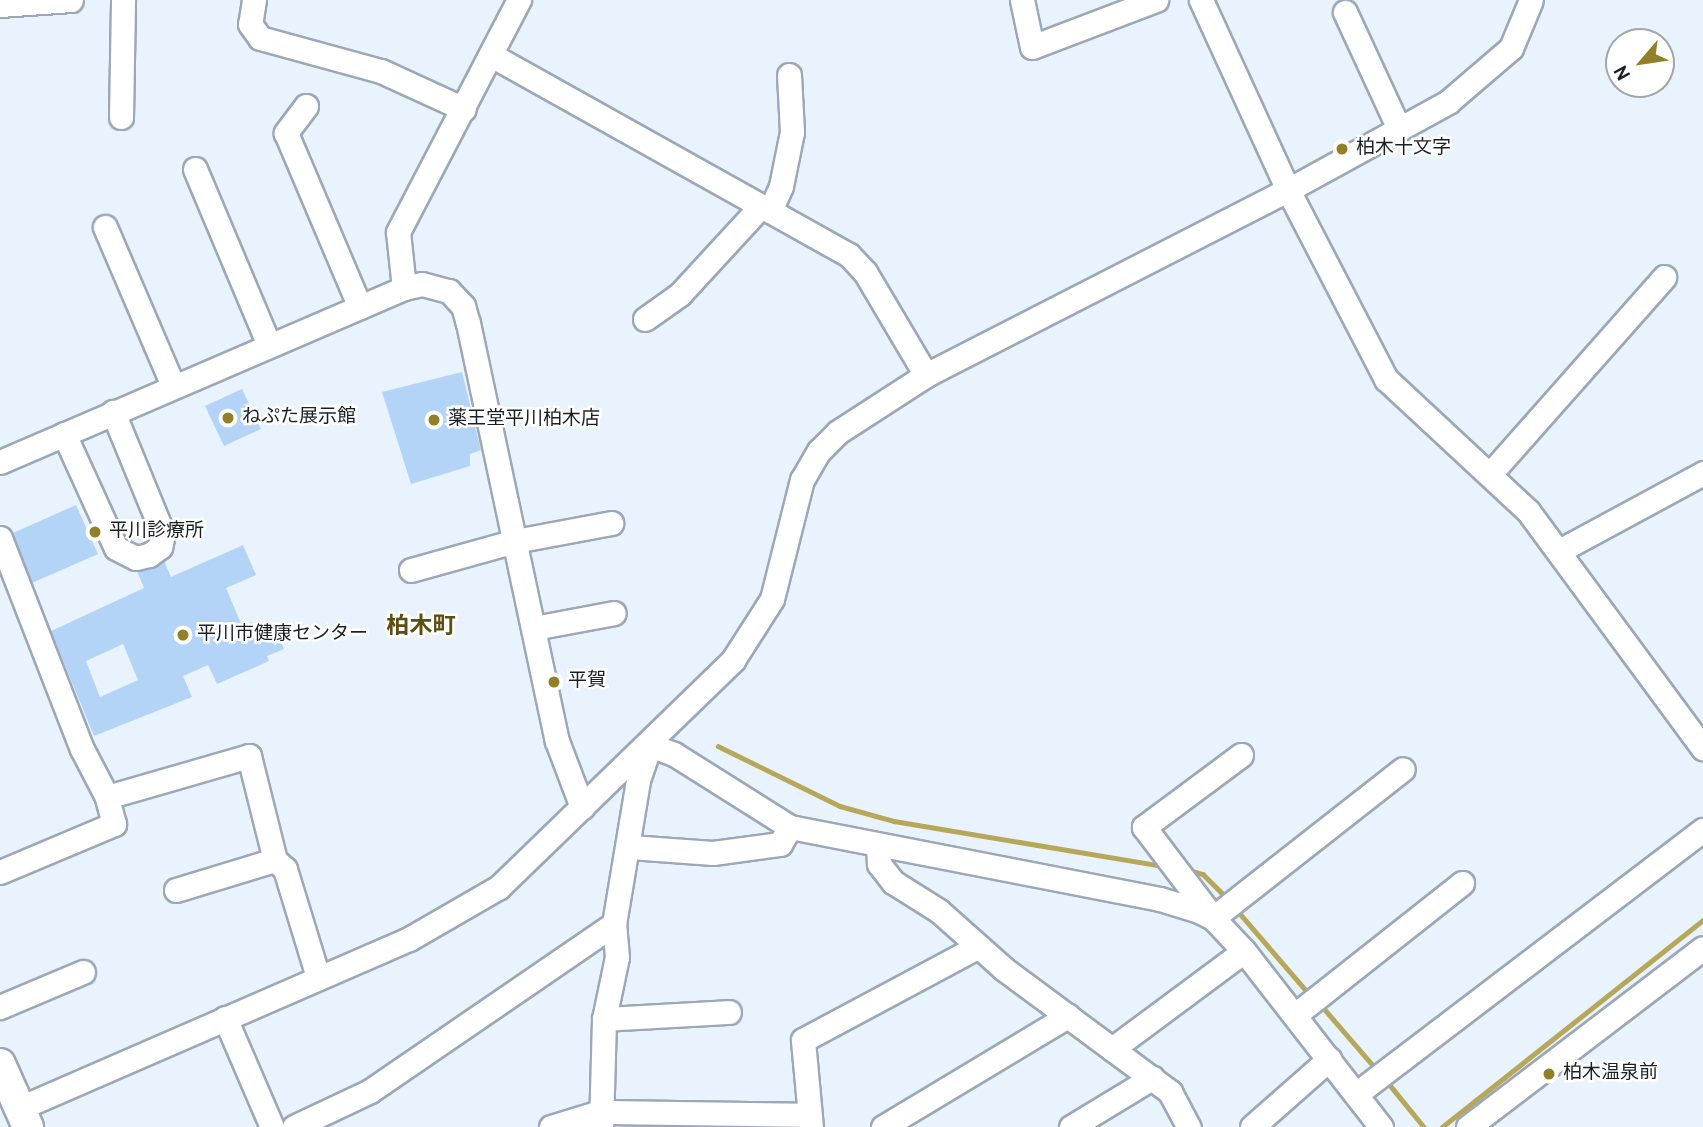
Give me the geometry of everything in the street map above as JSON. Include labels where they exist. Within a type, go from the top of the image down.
[{"type":"main road","points":[[0,1064],[16,1118]]},
{"type":"street","points":[[0,5],[71,0]]},
{"type":"street","points":[[121,117],[123,0]]},
{"type":"street","points":[[254,0],[250,24],[260,38],[382,71],[464,110]]},
{"type":"street","points":[[404,288],[398,232],[464,110],[519,0]]},
{"type":"street","points":[[1022,0],[1032,47],[1156,0]]},
{"type":"street","points":[[1201,0],[1288,190],[1386,379],[1528,511],[1703,748]]},
{"type":"street","points":[[16,1118],[225,1018],[454,917],[499,887],[650,745],[733,660],[757,627],[772,599],[802,480],[819,451],[867,409],[926,375],[1288,190],[1448,102],[1511,48],[1531,0]]},
{"type":"street","points":[[1345,12],[1399,129]]},
{"type":"street","points":[[491,55],[766,209],[857,264],[926,375]]},
{"type":"street","points":[[645,319],[680,294],[766,209],[791,141],[789,75]]},
{"type":"street","points":[[306,106],[286,133],[359,307]]},
{"type":"street","points":[[195,169],[269,345]]},
{"type":"street","points":[[105,227],[173,386]]},
{"type":"street","points":[[1490,474],[1664,277]]},
{"type":"street","points":[[0,462],[404,288],[422,284],[449,291],[463,306],[557,741],[582,807]]},
{"type":"street","points":[[65,434],[116,548],[125,556],[149,555],[160,547],[163,534],[113,412]]},
{"type":"street","points":[[1559,551],[1703,473]]},
{"type":"street","points":[[411,570],[515,541],[611,523]]},
{"type":"street","points":[[0,538],[77,737],[107,797],[114,824],[0,872]]},
{"type":"street","points":[[534,628],[614,613]]},
{"type":"street","points":[[650,745],[674,754],[790,827],[1160,899],[1213,918]]},
{"type":"street","points":[[601,1120],[604,1019],[617,957],[614,924],[630,848],[638,780],[650,745]]},
{"type":"street","points":[[1241,755],[1144,827],[1213,918],[1244,951],[1381,1127]]},
{"type":"street","points":[[107,797],[248,756],[275,860],[285,869],[318,976]]},
{"type":"street","points":[[1213,918],[1403,769]]},
{"type":"street","points":[[630,848],[713,853],[780,844],[790,827]]},
{"type":"street","points":[[1356,1094],[1703,830]]},
{"type":"street","points":[[878,846],[879,864],[893,883],[939,911],[977,947],[1170,1093],[1189,1127]]},
{"type":"street","points":[[176,890],[275,860]]},
{"type":"street","points":[[1295,1015],[1462,883]]},
{"type":"street","points":[[294,1127],[370,1091],[614,924]]},
{"type":"street","points":[[551,1127],[601,1120],[810,1121],[803,1040],[977,947]]},
{"type":"street","points":[[1468,1127],[1703,948]]},
{"type":"street","points":[[1112,1049],[1244,951]]},
{"type":"street","points":[[0,1007],[83,972]]},
{"type":"street","points":[[604,1019],[729,1012]]},
{"type":"street","points":[[883,1127],[1068,1016]]},
{"type":"street","points":[[225,1018],[272,1127]]},
{"type":"street","points":[[1252,1127],[1329,1059]]},
{"type":"street","points":[[1071,1127],[1152,1079]]},
{"type":"building","name":"薬王堂平川柏木店","points":[[462,372],[481,450],[470,454],[470,466],[411,484],[382,392]]},
{"type":"building","points":[[242,389],[261,429],[224,446],[205,406]]},
{"type":"building","points":[[76,505],[98,554],[32,583],[13,533]]},
{"type":"building","name":"平川市健康センター","points":[[243,545],[256,575],[226,588],[242,626],[252,622],[256,631],[273,624],[284,649],[267,656],[269,661],[217,684],[208,665],[183,676],[192,697],[94,736],[51,631],[144,588],[137,571],[164,561],[171,577]],"holes":[[[123,644],[138,680],[100,697],[86,661]]]},
{"type":"waterway","points":[[718,746],[840,806],[894,821],[1163,866]]},
{"type":"waterway","points":[[1185,869],[1203,874],[1226,897]]},
{"type":"waterway","points":[[1236,909],[1310,995]]},
{"type":"waterway","points":[[1442,1127],[1703,920]]},
{"type":"waterway","points":[[1321,1005],[1377,1070]]},
{"type":"waterway","points":[[1385,1079],[1424,1127]]},
{"type":"place","name":"柏木十文字","points":[[1342,149]]},
{"type":"place","name":"ねぷた展示館","points":[[228,418]]},
{"type":"place","name":"薬王堂平川柏木店","points":[[434,420]]},
{"type":"place","name":"平川診療所","points":[[95,532]]},
{"type":"place","name":"平川市健康センター","points":[[183,635]]},
{"type":"place","name":"平賀","points":[[554,682]]},
{"type":"place","name":"柏木温泉前","points":[[1549,1074]]},
{"type":"district","name":"柏木町","points":[[421,628]]}]
